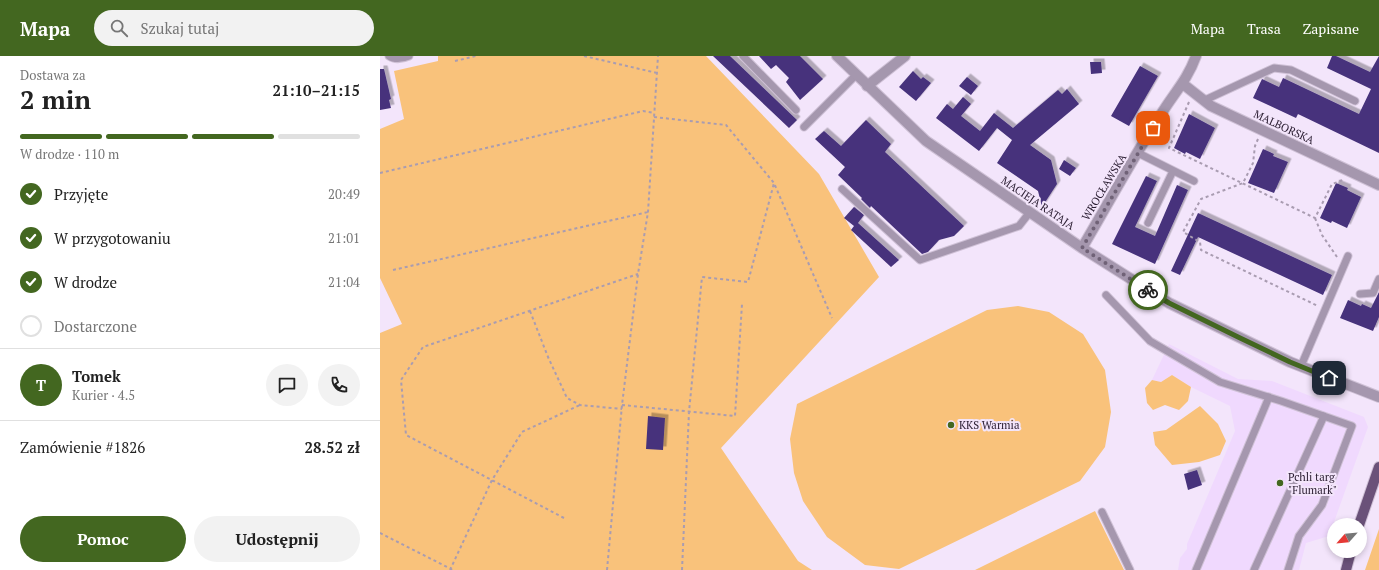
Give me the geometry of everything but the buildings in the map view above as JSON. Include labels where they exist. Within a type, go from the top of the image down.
[{"type":"main road","points":[[1361,518],[1379,468]]},
{"type":"main road","points":[[1346,570],[1349,558]]},
{"type":"street","name":"MACIEJA RATAJA","points":[[837,56],[926,141],[1082,248],[1169,303],[1301,366],[1379,397]]},
{"type":"street","points":[[867,86],[905,56]]},
{"type":"street","name":"WROCŁAWSKA","points":[[1082,248],[1160,115],[1192,69],[1196,56]]},
{"type":"street","name":"MALBORSKA","points":[[1183,84],[1208,103],[1379,184]]},
{"type":"lane","points":[[389,56],[397,59],[403,59],[409,56]]},
{"type":"lane","points":[[742,56],[796,110]]},
{"type":"lane","points":[[1208,103],[1274,68],[1291,70],[1355,101]]},
{"type":"lane","points":[[804,128],[856,75]]},
{"type":"lane","points":[[1138,153],[1194,182]]},
{"type":"lane","points":[[1148,223],[1173,171]]},
{"type":"lane","points":[[842,188],[920,260],[1019,226],[1030,212]]},
{"type":"lane","points":[[1301,366],[1348,256]]},
{"type":"lane","points":[[1360,294],[1373,293],[1379,279]]},
{"type":"lane","points":[[1106,295],[1150,341],[1220,382],[1269,397],[1352,426],[1322,505],[1299,536],[1288,570]]},
{"type":"lane","points":[[1196,570],[1269,397]]},
{"type":"lane","points":[[1254,570],[1324,416]]},
{"type":"lane","points":[[1102,512],[1130,570]]},
{"type":"path","points":[[455,61],[476,56]]},
{"type":"path","points":[[584,56],[657,73]]},
{"type":"path","points":[[607,570],[622,405],[638,274],[648,212],[658,56]]},
{"type":"path","points":[[1190,101],[1169,148],[1315,218],[1327,244],[1341,263]]},
{"type":"path","points":[[380,173],[643,111],[654,113]]},
{"type":"path","points":[[654,116],[726,125],[774,184],[832,318]]},
{"type":"path","points":[[1263,130],[1255,146],[1253,163],[1243,183],[1201,199],[1183,232],[1200,242],[1201,250],[1323,308]]},
{"type":"path","points":[[1315,218],[1332,184],[1354,177],[1356,174]]},
{"type":"path","points":[[682,570],[689,412],[702,277],[748,282],[774,184]]},
{"type":"path","points":[[393,270],[648,212]]},
{"type":"path","points":[[564,518],[406,435],[401,380],[423,347],[638,274]]},
{"type":"path","points":[[622,405],[735,416],[742,304]]},
{"type":"path","points":[[530,311],[548,357],[567,398],[580,405],[622,409]]},
{"type":"path","points":[[380,533],[451,570],[492,480],[522,432],[580,405]]},
{"type":"shaded area","points":[[438,56],[706,56],[819,174],[879,277],[721,448],[798,561],[812,570],[380,570],[380,333],[402,324],[380,278],[380,129],[404,119],[394,71],[438,61]]},
{"type":"shaded area","name":"KKS Warmia","points":[[1018,306],[1049,312],[1083,334],[1105,370],[1111,412],[1105,447],[1080,481],[899,569],[865,565],[827,537],[803,501],[794,473],[790,439],[797,404],[987,310]]},
{"type":"shaded area","name":"Pchli targ \"Flumark\"","points":[[1169,344],[1238,379],[1272,381],[1364,417],[1368,427],[1335,518],[1327,518],[1327,537],[1306,543],[1299,570],[1178,570],[1180,558],[1187,549],[1187,544],[1235,431],[1230,406],[1191,387],[1172,375],[1161,382],[1152,380]]},
{"type":"shaded area","points":[[1172,375],[1191,387],[1188,401],[1179,410],[1165,405],[1153,410],[1147,403],[1145,388],[1152,380],[1161,382]]},
{"type":"shaded area","points":[[1200,406],[1218,424],[1226,441],[1220,455],[1199,462],[1172,465],[1155,445],[1153,432],[1166,430]]},
{"type":"shaded area","points":[[1095,511],[1124,570],[975,570],[1091,513]]},
{"type":"shaded area","points":[[1379,529],[1379,570],[1365,570]]},
{"type":"way so far","points":[[1148,290],[1082,248],[1153,128]]},
{"type":"place","name":"KKS Warmia","points":[[951,425]]},
{"type":"place","name":"Pchli targ \"Flumark\"","points":[[1280,483]]},
{"type":"route","points":[[1148,290],[1169,303],[1238,337],[1290,362],[1329,378]]}]
